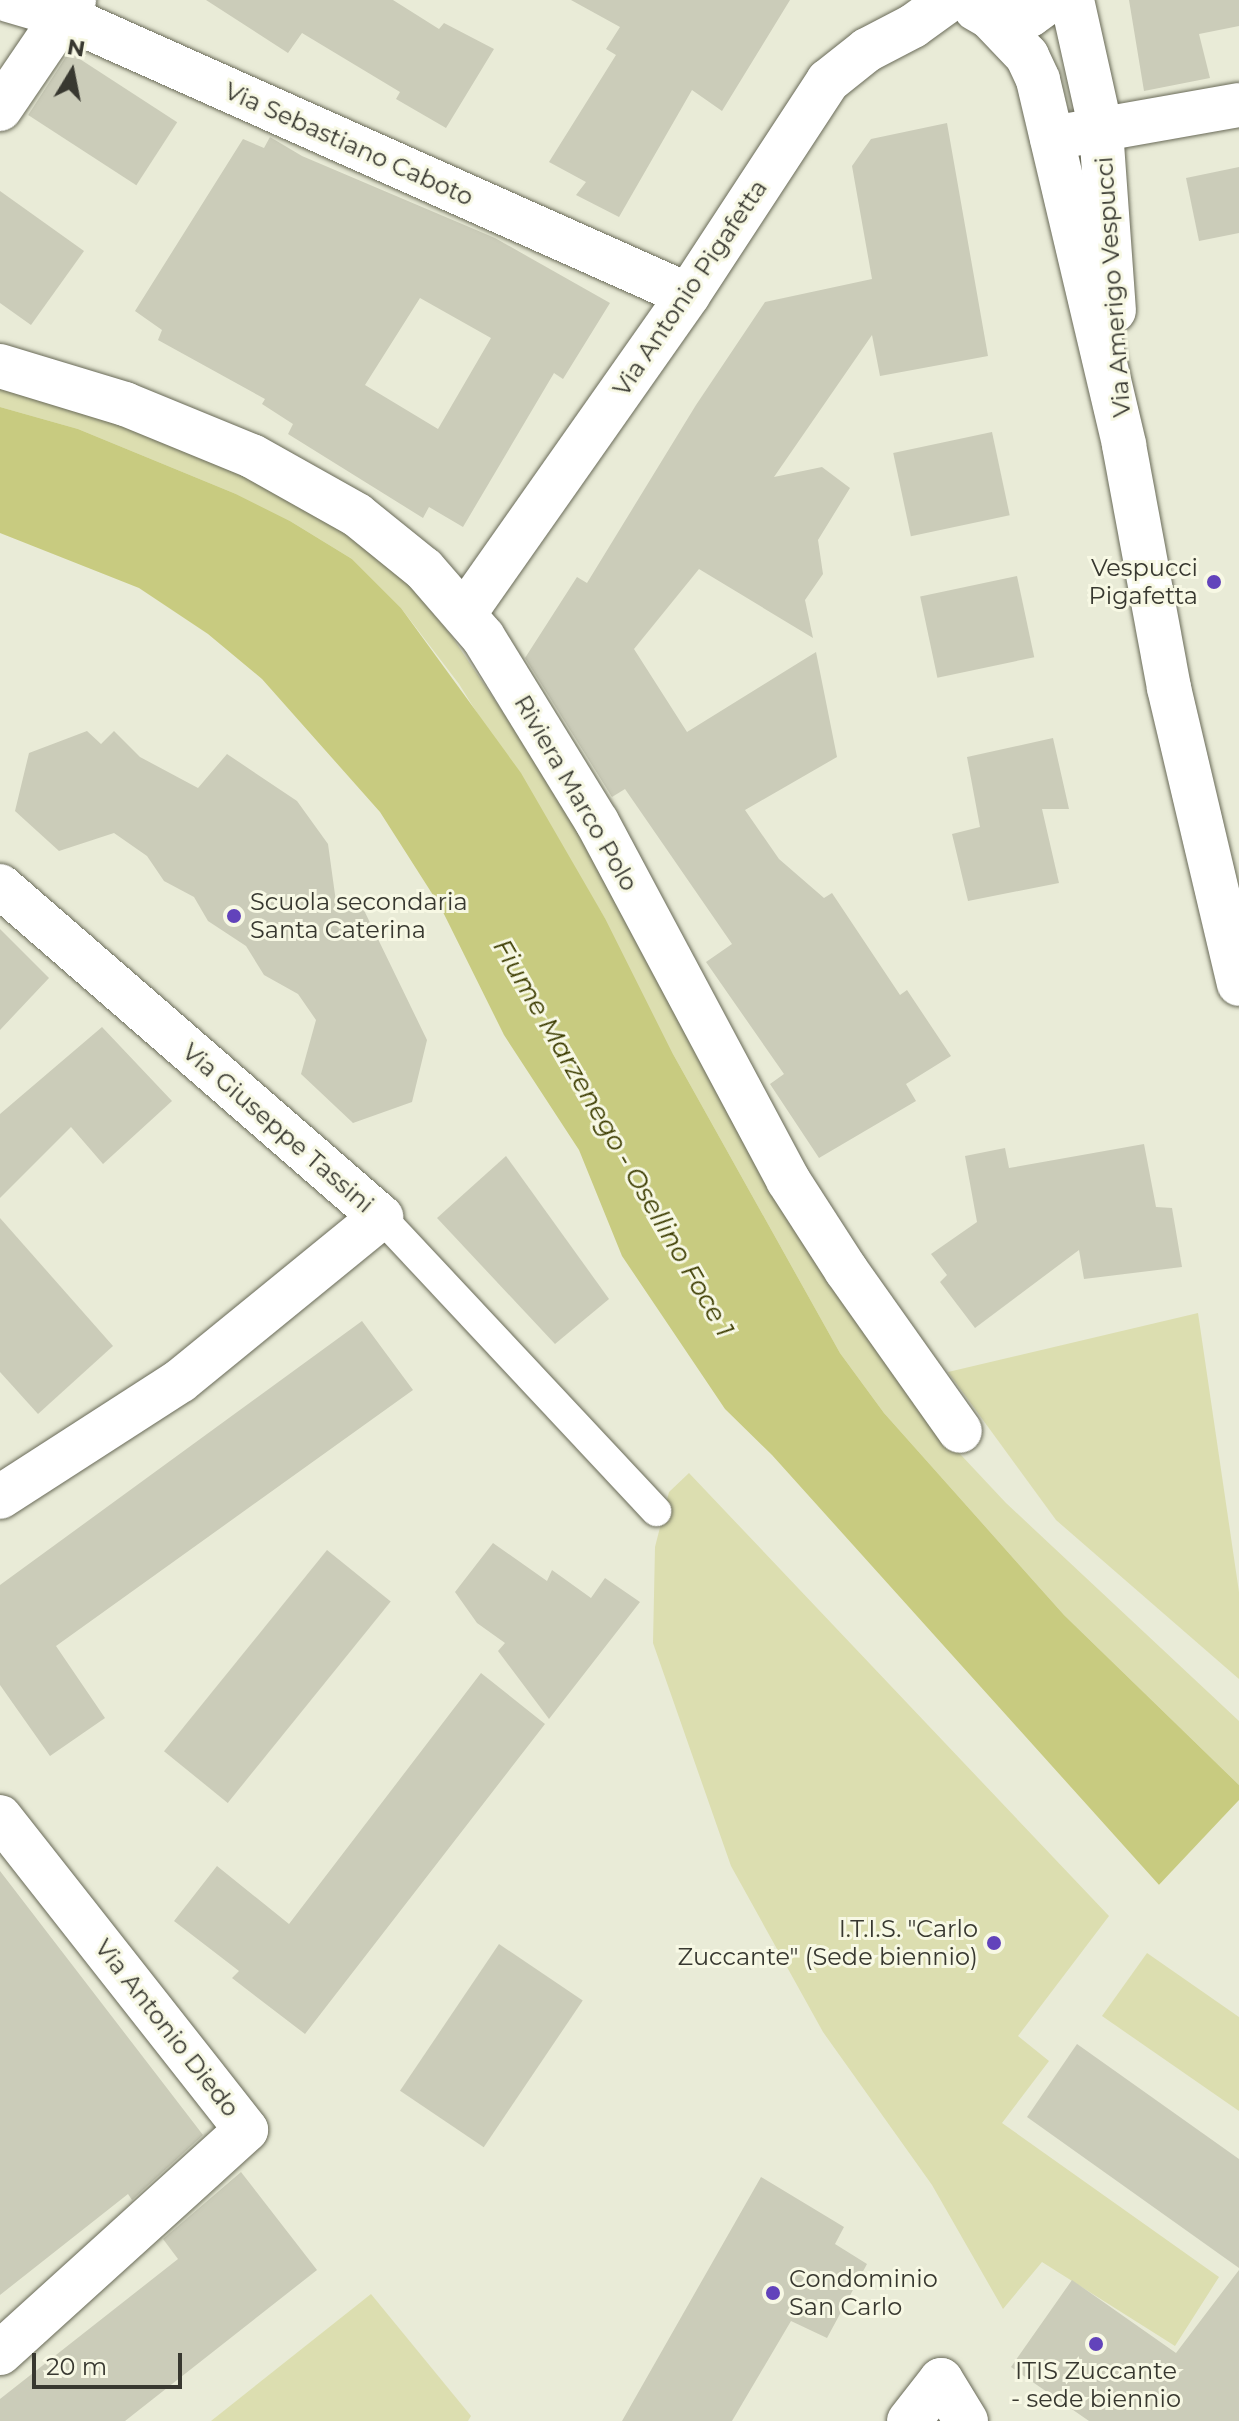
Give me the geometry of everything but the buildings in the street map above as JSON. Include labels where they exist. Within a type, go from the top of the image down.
[{"type":"street","name":"Via Sebastiano Caboto","points":[[8,0],[68,8],[688,295]]},
{"type":"street","name":"Via Antonio Pigafetta","points":[[464,614],[688,295],[828,81],[856,57],[925,19],[949,0]]},
{"type":"street","name":"Via Amerigo Vespucci","points":[[978,8],[1010,19],[1030,15],[1051,0]]},
{"type":"street","name":"Via Amerigo Vespucci","points":[[1072,0],[1101,130],[1124,445]]},
{"type":"street","points":[[0,109],[68,8]]},
{"type":"street","name":"Via Amerigo Vespucci","points":[[978,8],[1027,56],[1038,80],[1124,445],[1169,688],[1239,984]]},
{"type":"street","name":"Via Amerigo Vespucci","points":[[1052,138],[1239,105]]},
{"type":"street","name":"Riviera Marco Polo","points":[[0,366],[125,404],[252,456],[357,515],[424,569],[483,637],[597,822],[788,1180],[846,1270],[960,1431]]},
{"type":"street","name":"Via Giuseppe Tassini","points":[[0,886],[381,1217],[180,1381],[0,1497]]},
{"type":"street","name":"Via Antonio Diedo","points":[[0,1817],[246,2130],[0,2353]]},
{"type":"street","points":[[909,2421],[941,2380],[966,2421]]},
{"type":"lane","points":[[381,1217],[656,1511]]},
{"type":"shaded area","points":[[0,386],[127,422],[317,509],[407,582],[450,634],[563,801],[931,1423],[1006,1503],[1239,1721],[1239,1785],[1064,1615],[884,1413],[840,1353],[673,1054],[606,920],[459,684],[401,608],[352,559],[290,521],[236,494],[78,429],[0,407]]},
{"type":"shaded area","points":[[1198,1313],[1239,1592],[1239,1679],[1056,1520],[948,1372]]},
{"type":"shaded area","name":"I.T.I.S. \"Carlo Zuccante\" (Sede biennio)","points":[[689,1473],[1109,1916],[1018,2036],[1049,2061],[1002,2123],[1219,2277],[1175,2346],[1042,2262],[1003,2309],[932,2185],[823,2032],[731,1866],[653,1643],[655,1547],[669,1492]]},
{"type":"shaded area","points":[[1147,1953],[1239,2017],[1239,2111],[1102,2016]]},
{"type":"shaded area","points":[[371,2294],[471,2416],[468,2421],[211,2421]]},
{"type":"water","name":"Fiume Marzenego - Osellino Foce 1","points":[[0,407],[78,429],[236,494],[290,521],[352,559],[401,608],[521,773],[606,920],[673,1054],[840,1353],[884,1413],[1064,1615],[1239,1785],[1239,1968],[1160,1886],[772,1455],[725,1409],[622,1256],[579,1150],[504,1035],[440,906],[380,812],[262,679],[208,634],[139,588],[0,533]]},
{"type":"pier","points":[[1239,1800],[1239,1971],[1156,1888]]},
{"type":"place","name":"Vespucci Pigafetta","points":[[1214,582]]},
{"type":"place","name":"Scuola secondaria Santa Caterina","points":[[234,916]]},
{"type":"place","name":"I.T.I.S. \"Carlo Zuccante\" (Sede biennio)","points":[[994,1943]]},
{"type":"place","name":"Condominio San Carlo","points":[[773,2293]]},
{"type":"place","name":"ITIS Zuccante - sede biennio","points":[[1096,2344]]}]
